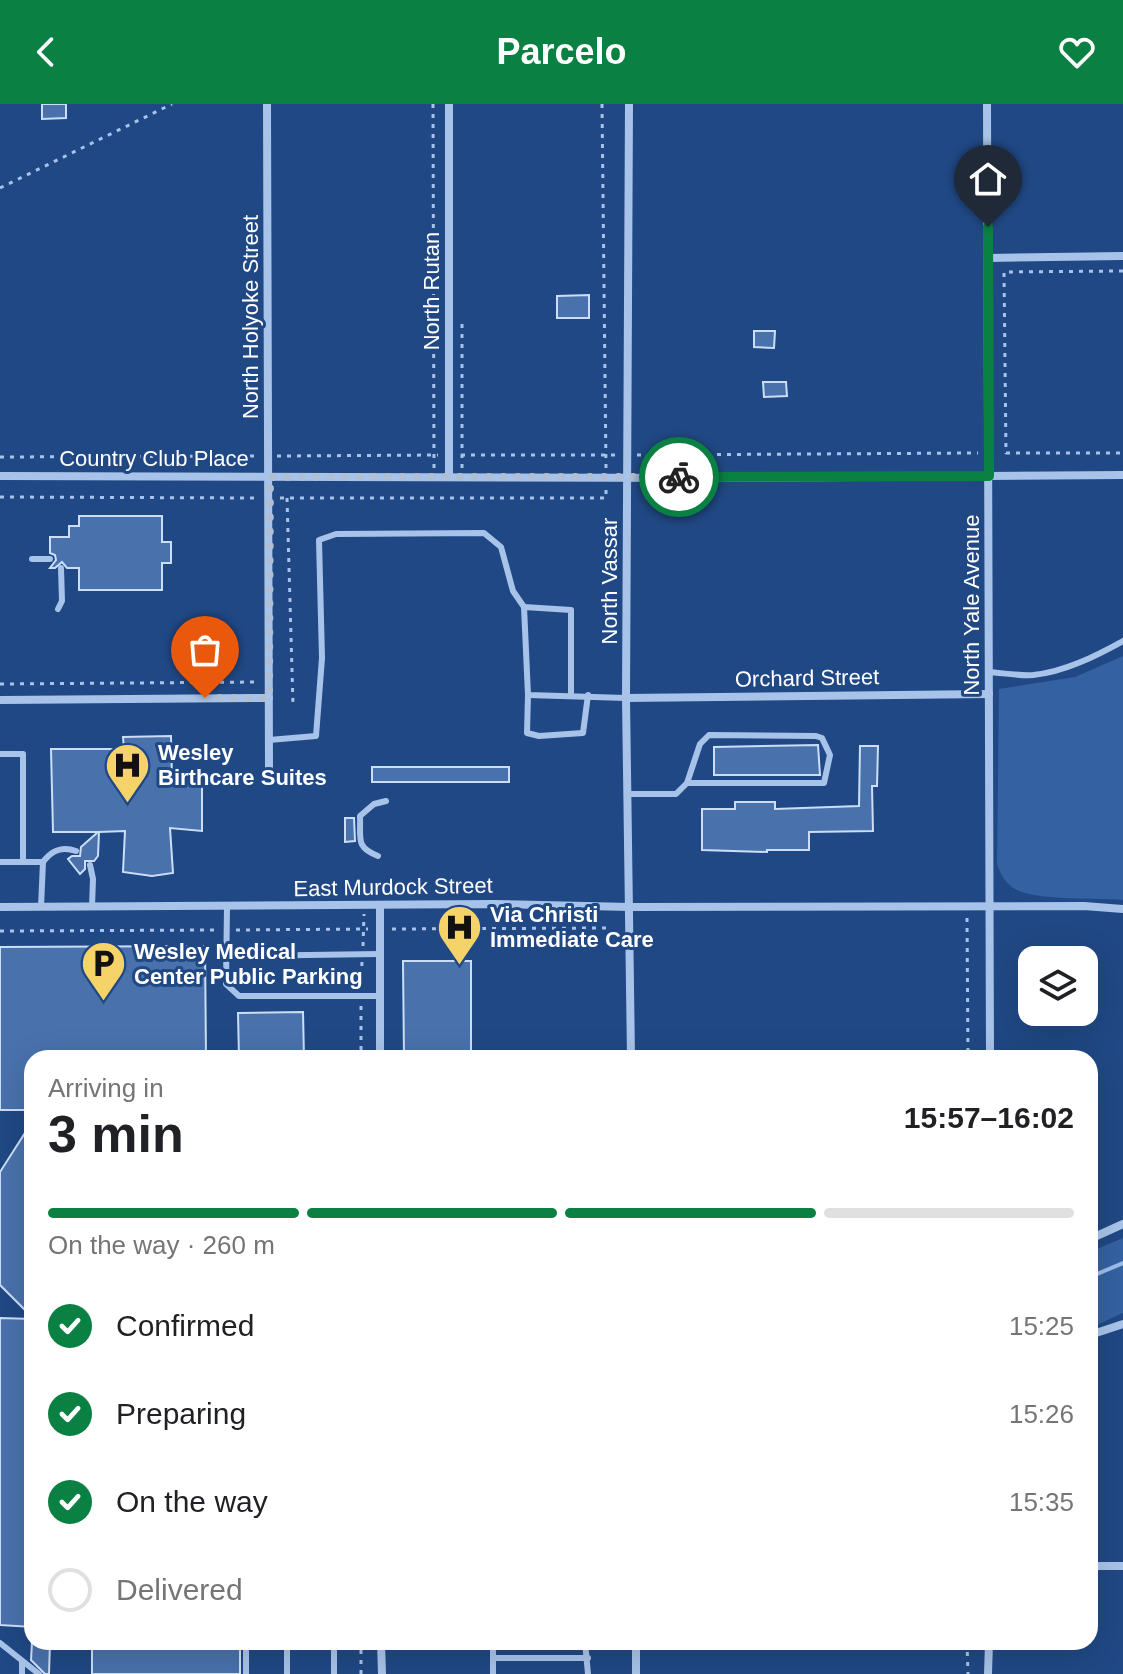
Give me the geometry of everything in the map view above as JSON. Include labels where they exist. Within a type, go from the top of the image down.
[{"type":"street","name":"North Holyoke Street","points":[[267,104],[269,770]]},
{"type":"street","name":"North Rutan","points":[[449,104],[449,477]]},
{"type":"street","name":"North Vassar","points":[[629,104],[626,698],[631,1050]]},
{"type":"street","name":"North Yale Avenue","points":[[987,104],[990,1050]]},
{"type":"street","points":[[988,258],[1123,256]]},
{"type":"street","name":"Country Club Place","points":[[0,476],[1123,475]]},
{"type":"street","name":"Orchard Street","points":[[626,698],[989,694]]},
{"type":"street","points":[[0,700],[269,698]]},
{"type":"street","name":"East Murdock Street","points":[[0,907],[494,904],[630,907],[1084,906],[1123,909]]},
{"type":"street","points":[[380,906],[380,1050]]},
{"type":"street","points":[[1098,1235],[1123,1224]]},
{"type":"street","points":[[1098,1332],[1123,1324]]},
{"type":"street","points":[[1098,1566],[1123,1566]]},
{"type":"street","points":[[381,1650],[382,1674]]},
{"type":"street","points":[[636,1650],[636,1674]]},
{"type":"street","points":[[988,1674],[989,1650]]},
{"type":"lane","points":[[269,740],[316,736],[322,658],[319,540],[336,534],[484,533],[501,547],[513,591],[524,607],[527,733],[539,736],[583,733],[588,695]]},
{"type":"lane","points":[[32,559],[50,559]]},
{"type":"lane","points":[[58,609],[62,601],[61,568]]},
{"type":"lane","points":[[524,607],[571,610],[571,695]]},
{"type":"lane","points":[[989,672],[1032,675],[1056,671],[1103,653],[1123,641]]},
{"type":"lane","points":[[528,695],[626,698]]},
{"type":"lane","points":[[628,794],[676,794],[687,783],[700,744],[709,735],[816,736],[822,738],[830,755],[824,783],[687,783]]},
{"type":"lane","points":[[0,754],[23,754],[23,862]]},
{"type":"lane","points":[[378,856],[364,851],[361,845],[360,816],[374,804],[386,801]]},
{"type":"lane","points":[[41,907],[43,862],[50,853],[59,849],[76,851]]},
{"type":"lane","points":[[0,862],[43,862]]},
{"type":"lane","points":[[90,865],[92,907]]},
{"type":"lane","points":[[227,906],[226,984],[239,996],[380,996]]},
{"type":"lane","points":[[226,956],[380,954]]},
{"type":"lane","points":[[0,1643],[39,1674]]},
{"type":"lane","points":[[246,1650],[246,1674]]},
{"type":"lane","points":[[287,1650],[287,1674]]},
{"type":"lane","points":[[334,1650],[334,1674]]},
{"type":"lane","points":[[493,1650],[493,1674]]},
{"type":"lane","points":[[586,1650],[588,1674]]},
{"type":"lane","points":[[493,1658],[588,1658]]},
{"type":"lane","points":[[22,1661],[22,1674]]},
{"type":"path","points":[[0,188],[172,104]]},
{"type":"path","points":[[433,104],[434,498]]},
{"type":"path","points":[[0,497],[606,498],[602,104]]},
{"type":"path","points":[[1006,453],[1004,272],[1123,271]]},
{"type":"path","points":[[0,457],[1123,453]]},
{"type":"path","points":[[287,498],[293,705]]},
{"type":"path","points":[[0,684],[257,682]]},
{"type":"path","points":[[361,1050],[365,906]]},
{"type":"path","points":[[966,907],[968,1050]]},
{"type":"path","points":[[0,931],[609,928]]},
{"type":"path","points":[[361,1650],[361,1674]]},
{"type":"path","points":[[967,1650],[968,1674]]},
{"type":"shaded area","points":[[1123,656],[1123,900],[1024,893],[1009,884],[997,864],[999,689],[1075,677]]},
{"type":"shaded area","points":[[1123,1238],[1123,1313],[1098,1324],[1098,1249]]},
{"type":"building","points":[[42,104],[66,104],[66,118],[42,119]]},
{"type":"building","points":[[589,295],[589,318],[557,318],[557,296]]},
{"type":"building","points":[[754,331],[775,331],[774,348],[754,347]]},
{"type":"building","points":[[763,382],[786,382],[787,396],[764,397]]},
{"type":"building","points":[[79,516],[162,516],[162,542],[171,542],[171,563],[162,563],[162,590],[79,590],[79,568],[67,568],[62,562],[50,568],[56,560],[55,555],[50,553],[50,537],[69,537],[69,526],[79,526]]},
{"type":"building","name":"Wesley Birthcare Suites","points":[[171,736],[172,779],[202,779],[202,831],[170,828],[173,873],[152,876],[123,872],[125,831],[99,832],[98,856],[94,861],[85,861],[85,869],[80,874],[68,859],[80,856],[81,847],[98,832],[53,832],[51,749],[124,749],[123,737]]},
{"type":"building","points":[[818,745],[820,775],[714,775],[714,747]]},
{"type":"building","points":[[860,746],[878,746],[877,786],[872,786],[873,831],[809,832],[809,850],[702,850],[702,809],[735,809],[735,802],[775,802],[775,809],[859,806]]},
{"type":"building","points":[[372,767],[509,767],[509,782],[372,782]]},
{"type":"building","points":[[345,818],[354,818],[355,841],[345,842]]},
{"type":"building","name":"Wesley Medical Center Public Parking","points":[[205,946],[206,1050],[24,1050],[24,1110],[0,1110],[0,947]]},
{"type":"building","points":[[403,961],[471,961],[471,1050],[404,1050]]},
{"type":"building","points":[[303,1012],[304,1050],[239,1050],[238,1013]]},
{"type":"building","points":[[24,1134],[24,1309],[0,1285],[0,1172]]},
{"type":"building","points":[[0,1318],[24,1319],[24,1626],[0,1625]]},
{"type":"building","points":[[32,1650],[50,1650],[49,1674],[45,1674],[31,1660]]},
{"type":"building","points":[[92,1650],[240,1650],[240,1674],[92,1674]]},
{"type":"waterway","points":[[1098,1274],[1123,1263]]},
{"type":"way so far","points":[[205,698],[269,698],[270,477],[679,477]]},
{"type":"place","name":"Wesley Birthcare Suites","points":[[127,804]]},
{"type":"place","name":"Via Christi Immediate Care","points":[[459,966]]},
{"type":"place","name":"Wesley Medical Center Public Parking","points":[[103,1003]]},
{"type":"route","points":[[679,477],[989,476],[988,227]]}]
